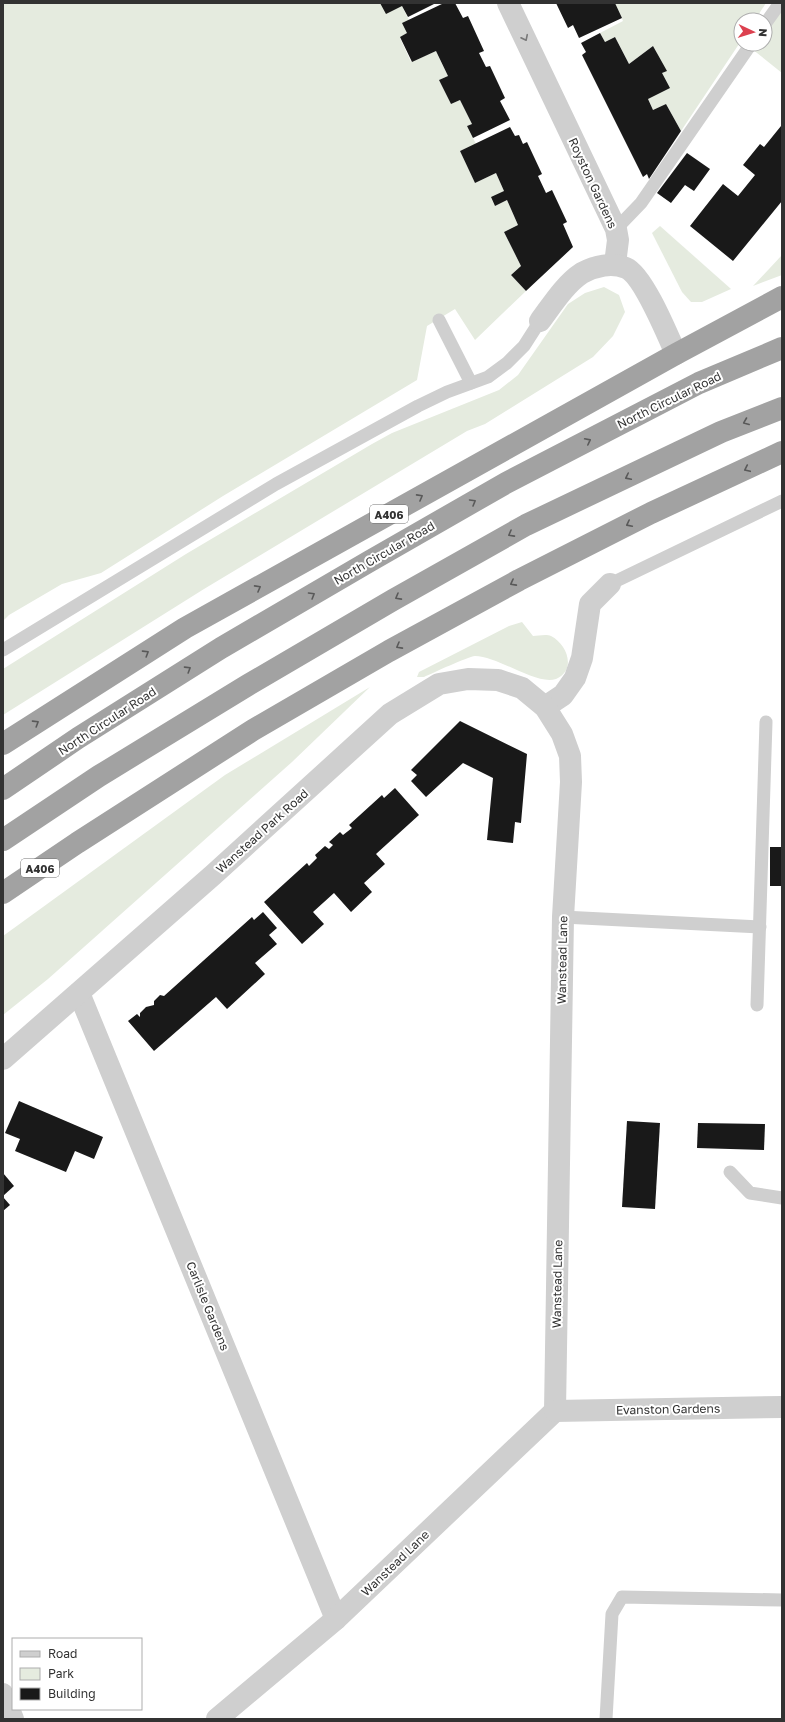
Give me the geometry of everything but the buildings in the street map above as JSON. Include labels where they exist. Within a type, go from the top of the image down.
[{"type":"highway","name":"A406","points":[[3,744],[185,628],[676,354],[782,297]]},
{"type":"highway","name":"North Circular Road","points":[[3,789],[78,738],[221,648],[506,483],[699,383],[782,348]]},
{"type":"highway","points":[[3,840],[99,776],[248,685],[392,600],[513,533],[721,432],[782,408]]},
{"type":"highway","name":"A406","points":[[3,893],[77,843],[252,730],[383,655],[519,580],[651,513],[782,452]]},
{"type":"street","name":"Royston Gardens","points":[[508,3],[616,229],[618,240],[614,264]]},
{"type":"street","points":[[540,321],[568,286],[582,274],[598,266],[614,264],[628,268],[643,287],[676,354]]},
{"type":"street","points":[[545,707],[562,695],[575,678],[582,658],[590,604],[610,584]]},
{"type":"street","name":"Wanstead Park Road","points":[[3,1058],[80,993],[396,711],[440,684],[468,679],[498,680],[522,688],[545,707]]},
{"type":"street","name":"Wanstead Lane","points":[[218,1719],[336,1619],[555,1411],[563,917],[571,782],[570,756],[562,734],[545,707]]},
{"type":"street","name":"Carlisle Gardens","points":[[80,993],[336,1619]]},
{"type":"street","name":"Evanston Gardens","points":[[555,1411],[782,1407]]},
{"type":"street","points":[[3,1694],[13,1719]]},
{"type":"lane","points":[[773,13],[780,3]]},
{"type":"lane","points":[[616,229],[641,203],[745,52]]},
{"type":"lane","points":[[439,320],[471,383]]},
{"type":"lane","points":[[3,650],[276,484],[418,406],[488,377],[507,363],[524,346],[540,321]]},
{"type":"lane","points":[[610,584],[782,501]]},
{"type":"lane","points":[[757,1005],[766,722]]},
{"type":"lane","points":[[563,917],[760,927]]},
{"type":"lane","points":[[730,1172],[750,1193],[782,1198]]},
{"type":"lane","points":[[606,1719],[612,1614],[622,1597],[782,1600]]},
{"type":"green space","points":[[3,3],[380,3],[402,6],[409,20],[407,33],[400,38],[411,62],[436,51],[448,76],[439,80],[451,104],[460,100],[472,124],[467,126],[476,144],[460,151],[475,183],[496,173],[504,191],[491,198],[495,206],[507,200],[518,225],[504,232],[521,266],[511,275],[526,291],[475,340],[455,309],[427,326],[417,380],[223,496],[101,573],[62,584],[9,615],[3,621]]},
{"type":"green space","points":[[615,3],[766,3],[760,12],[733,12],[734,52],[681,131],[666,104],[653,110],[648,99],[662,73],[666,71],[653,46],[629,64],[615,37],[605,42],[600,33],[623,21]]},
{"type":"green space","points":[[782,7],[782,73],[756,52],[773,52],[773,20]]},
{"type":"green space","points":[[660,226],[731,289],[702,302],[691,302],[682,292],[652,233]]},
{"type":"green space","points":[[782,255],[782,275],[753,286]]},
{"type":"green space","points":[[604,287],[619,295],[625,312],[613,336],[593,357],[485,424],[467,431],[204,589],[3,715],[3,669],[186,554],[372,444],[392,433],[499,390],[518,375],[568,304],[585,293]]},
{"type":"green space","points":[[522,622],[533,636],[549,635],[557,640],[561,645],[565,651],[568,664],[562,675],[556,679],[548,680],[528,675],[484,657],[475,656],[424,677],[417,677],[419,672],[509,626]]},
{"type":"green space","points":[[370,687],[292,762],[48,979],[3,1015],[3,936],[225,775]]}]
